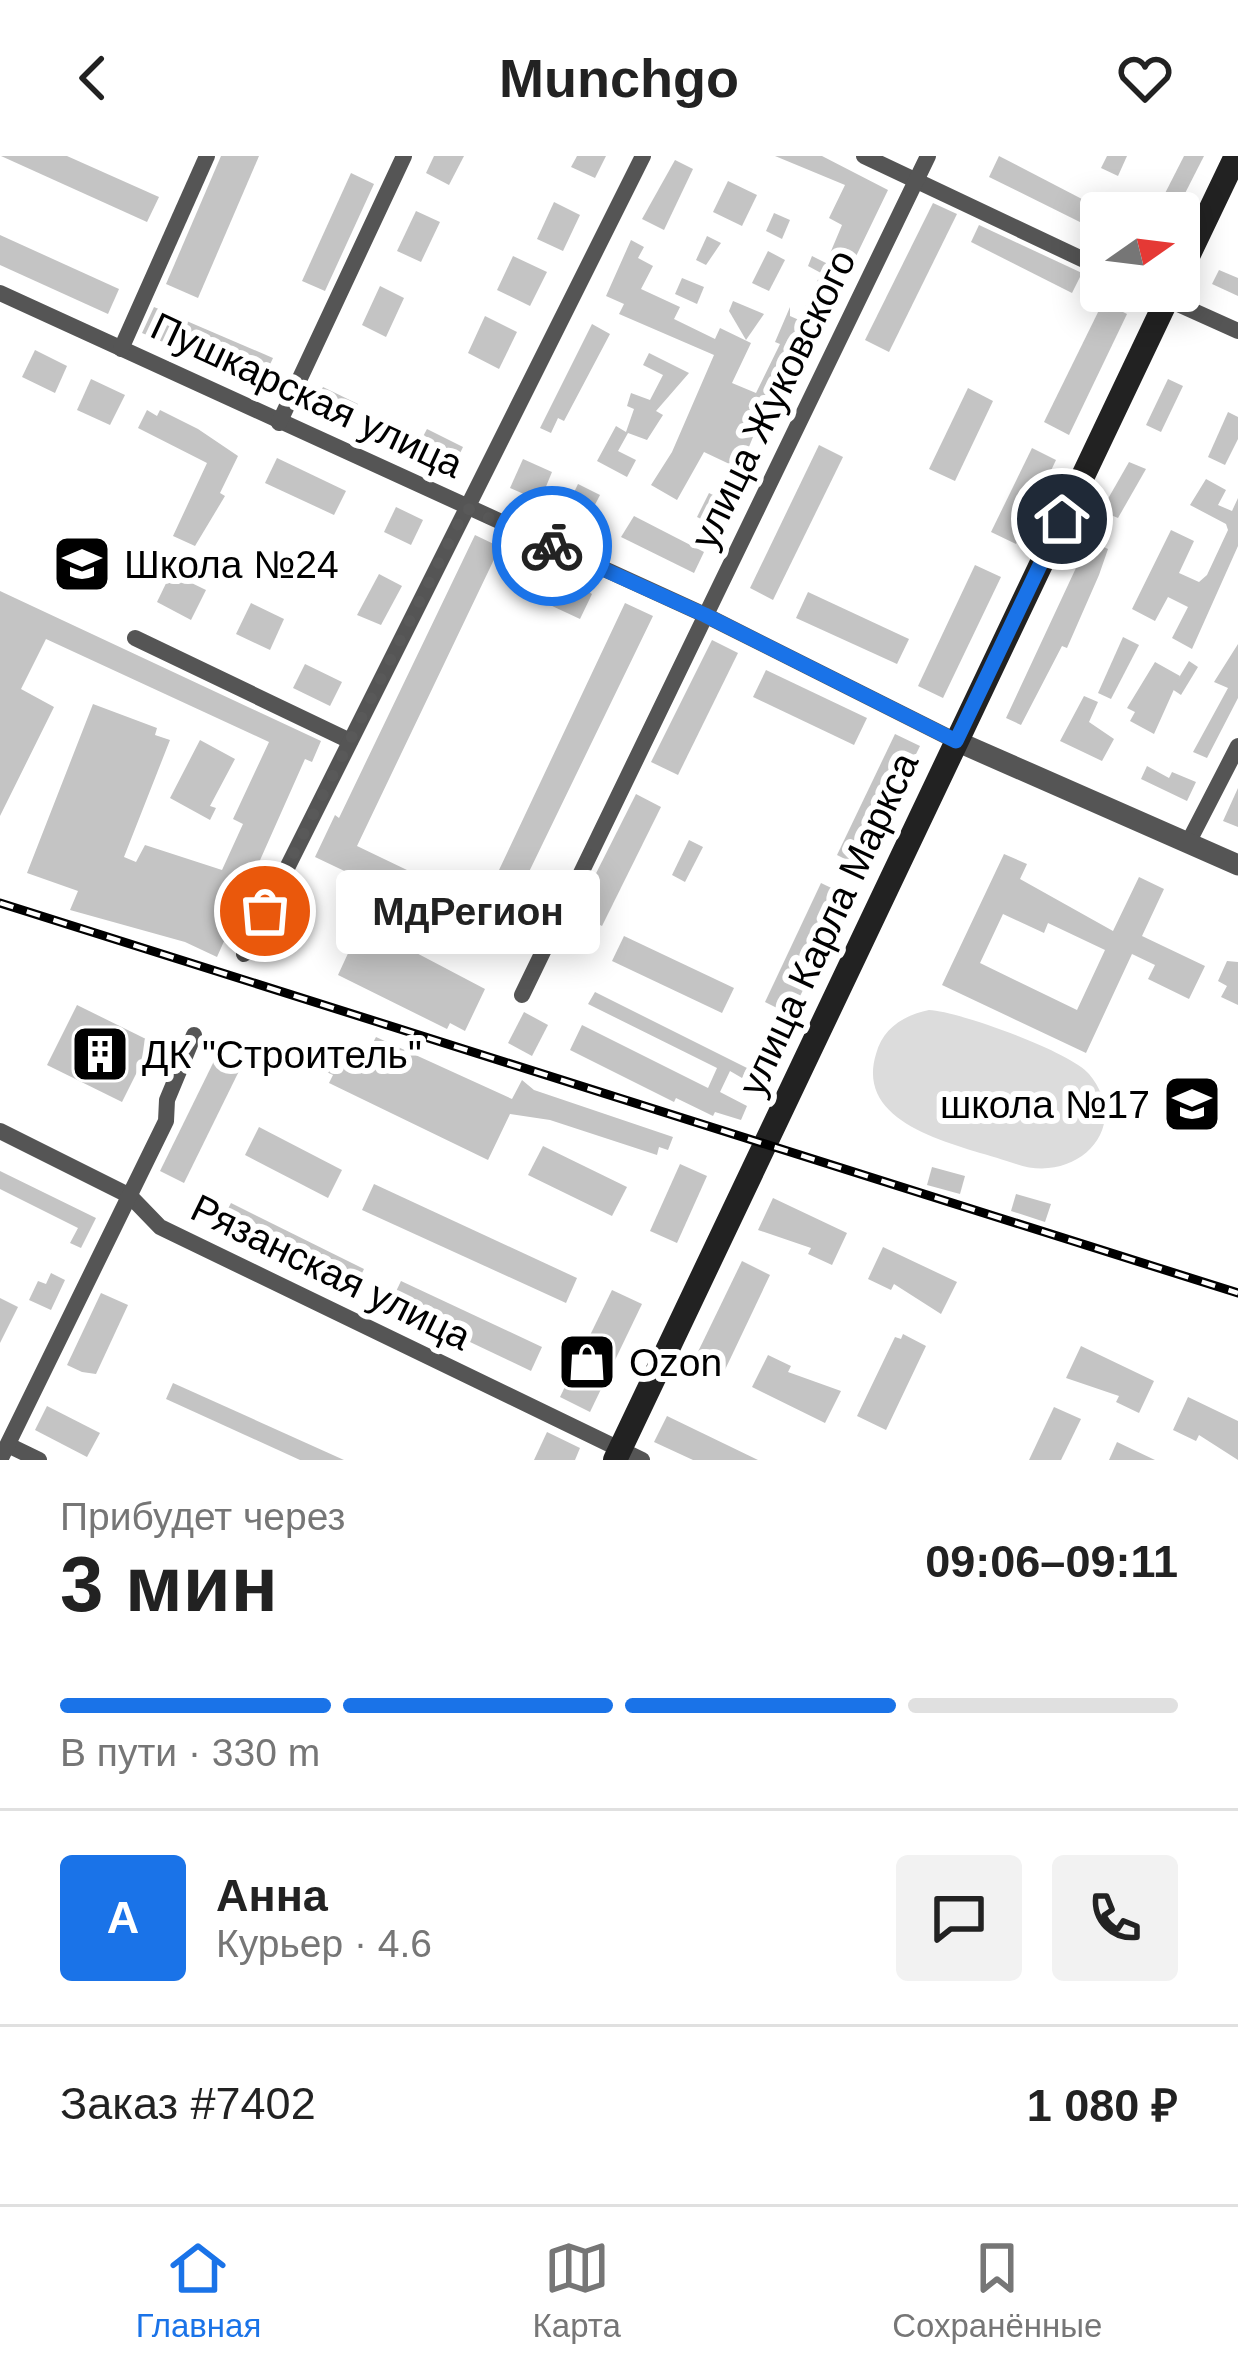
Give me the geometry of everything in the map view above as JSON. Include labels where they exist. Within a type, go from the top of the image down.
[{"type":"main road","points":[[1200,231],[1236,156]]},
{"type":"main road","name":"улица Карла Маркса","points":[[626,1456],[1154,312]]},
{"type":"street","points":[[121,349],[207,156]]},
{"type":"street","points":[[279,423],[404,156]]},
{"type":"street","points":[[244,954],[643,156]]},
{"type":"street","points":[[864,156],[1080,258]]},
{"type":"street","name":"улица Жуковского","points":[[522,995],[928,156]]},
{"type":"street","name":"Пушкарская улица","points":[[0,293],[705,615],[956,741],[1238,865]]},
{"type":"street","points":[[1199,312],[1238,331]]},
{"type":"street","points":[[134,638],[350,740]]},
{"type":"street","points":[[1188,843],[1238,746]]},
{"type":"street","points":[[40,1460],[4,1452],[166,1121],[166,1100],[194,1035]]},
{"type":"street","name":"Рязанская улица","points":[[0,1131],[130,1196],[160,1227],[626,1456]]},
{"type":"shaded area","points":[[929,1010],[1013,1034],[1089,1074],[1101,1094],[1105,1114],[1092,1147],[1059,1166],[1038,1168],[944,1141],[897,1117],[881,1100],[873,1080],[876,1054],[896,1024]]},
{"type":"building","points":[[1,156],[67,156],[159,197],[147,222]]},
{"type":"building","points":[[221,156],[259,156],[198,298],[166,284]]},
{"type":"building","points":[[434,156],[464,156],[449,185],[426,173]]},
{"type":"building","points":[[577,156],[606,156],[595,178],[571,167]]},
{"type":"building","points":[[775,156],[822,156],[888,190],[790,393],[763,435],[755,432],[740,469],[704,452],[677,500],[651,485],[672,452],[714,355],[619,314],[624,304],[606,296],[631,240],[644,247],[638,258],[653,266],[641,289],[680,307],[674,319],[715,339],[720,328],[751,343],[732,383],[756,393],[780,344],[775,342],[790,307],[790,316],[799,320],[821,273],[808,266],[812,256],[826,263],[842,225],[829,218],[845,185]]},
{"type":"building","points":[[999,156],[1080,198],[1080,222],[989,177]]},
{"type":"building","points":[[1107,156],[1127,156],[1118,176],[1101,168]]},
{"type":"building","points":[[1184,156],[1204,156],[1186,192],[1166,192]]},
{"type":"building","points":[[675,160],[693,169],[664,230],[642,219]]},
{"type":"building","points":[[351,173],[374,184],[325,291],[302,281]]},
{"type":"building","points":[[728,181],[757,195],[742,226],[713,212]]},
{"type":"building","points":[[554,202],[580,215],[563,251],[537,239]]},
{"type":"building","points":[[933,203],[957,214],[889,352],[865,340]]},
{"type":"building","points":[[416,211],[440,222],[421,262],[397,251]]},
{"type":"building","points":[[774,213],[790,220],[782,239],[766,231]]},
{"type":"building","points":[[979,225],[1080,272],[1080,277],[1072,293],[971,242]]},
{"type":"building","points":[[0,235],[119,289],[108,314],[0,265]]},
{"type":"building","points":[[707,236],[721,243],[706,265],[696,260]]},
{"type":"building","points":[[768,251],[785,260],[769,291],[752,283]]},
{"type":"building","points":[[513,256],[547,272],[530,306],[497,290]]},
{"type":"building","points":[[1219,270],[1238,278],[1238,296],[1212,284]]},
{"type":"building","points":[[682,278],[704,287],[697,304],[675,294]]},
{"type":"building","points":[[380,286],[404,298],[386,337],[362,325]]},
{"type":"building","points":[[733,301],[764,314],[746,340],[729,311]]},
{"type":"building","points":[[154,307],[273,358],[261,384],[142,333]]},
{"type":"building","points":[[1098,312],[1127,314],[1069,435],[1044,422]]},
{"type":"building","points":[[485,316],[517,332],[499,369],[468,353]]},
{"type":"building","points":[[592,324],[610,334],[564,421],[558,418],[551,433],[540,428]]},
{"type":"building","points":[[35,350],[67,366],[55,393],[22,377]]},
{"type":"building","points":[[649,353],[689,373],[656,411],[663,415],[647,440],[628,433],[618,451],[636,460],[627,477],[597,461],[616,426],[626,432],[634,409],[627,406],[631,393],[650,400],[663,375],[643,365]]},
{"type":"building","points":[[91,379],[125,395],[110,425],[77,410]]},
{"type":"building","points":[[1168,379],[1183,386],[1161,432],[1146,425]]},
{"type":"building","points":[[323,387],[358,404],[346,430],[311,413]]},
{"type":"building","points":[[968,388],[993,401],[955,481],[929,469]]},
{"type":"building","points":[[147,410],[157,416],[160,410],[198,429],[238,456],[220,493],[225,496],[195,546],[173,536],[207,463],[138,428]]},
{"type":"building","points":[[1228,412],[1238,417],[1238,439],[1225,465],[1208,457]]},
{"type":"building","points":[[427,429],[463,447],[449,476],[412,457]]},
{"type":"building","points":[[819,445],[843,457],[773,600],[750,588]]},
{"type":"building","points":[[1032,448],[1056,460],[1016,544],[991,532]]},
{"type":"building","points":[[277,458],[346,491],[334,515],[265,483]]},
{"type":"building","points":[[523,459],[552,472],[540,501],[510,488]]},
{"type":"building","points":[[1129,462],[1146,469],[1118,518],[1101,511]]},
{"type":"building","points":[[1206,479],[1226,490],[1218,505],[1232,511],[1238,498],[1238,546],[1192,649],[1172,638],[1188,607],[1168,597],[1155,621],[1132,609],[1171,530],[1194,541],[1179,573],[1199,582],[1207,575],[1228,530],[1226,524],[1190,505]]},
{"type":"building","points":[[578,484],[600,495],[585,524],[564,513]]},
{"type":"building","points":[[709,493],[731,504],[720,528],[697,517]]},
{"type":"building","points":[[396,507],[423,520],[411,545],[384,532]]},
{"type":"building","points":[[634,516],[704,552],[694,573],[621,537]]},
{"type":"building","points":[[475,535],[500,547],[357,846],[482,906],[625,603],[653,616],[511,909],[516,911],[500,945],[315,857],[335,815],[339,818]]},
{"type":"building","points":[[1089,540],[1108,549],[1099,575],[1067,648],[1062,646],[1021,725],[1006,718]]},
{"type":"building","points":[[975,565],[1001,577],[943,698],[918,686]]},
{"type":"building","points":[[533,566],[558,578],[561,573],[592,594],[580,619],[522,592]]},
{"type":"building","points":[[171,573],[206,590],[191,620],[157,602]]},
{"type":"building","points":[[379,574],[402,586],[381,625],[357,615]]},
{"type":"building","points":[[0,591],[321,741],[312,762],[305,759],[217,957],[185,942],[70,910],[78,891],[27,873],[93,704],[157,728],[155,735],[170,740],[124,857],[136,862],[145,845],[222,870],[243,824],[233,819],[269,742],[46,639],[21,689],[54,707],[0,816]]},
{"type":"building","points":[[808,592],[909,639],[897,664],[796,618]]},
{"type":"building","points":[[251,603],[284,619],[270,650],[236,634]]},
{"type":"building","points":[[1123,637],[1139,645],[1111,699],[1098,693]]},
{"type":"building","points":[[712,640],[738,653],[678,775],[651,762]]},
{"type":"building","points":[[1238,644],[1238,698],[1207,758],[1193,752],[1228,688],[1214,682]]},
{"type":"building","points":[[1189,661],[1198,667],[1181,695],[1172,689]]},
{"type":"building","points":[[1155,662],[1180,676],[1154,734],[1130,721],[1135,712],[1127,708]]},
{"type":"building","points":[[305,664],[342,682],[330,706],[293,688]]},
{"type":"building","points":[[766,670],[867,718],[854,745],[753,697]]},
{"type":"building","points":[[1084,696],[1098,702],[1089,722],[1114,739],[1102,761],[1060,741]]},
{"type":"building","points":[[895,734],[920,746],[861,867],[837,855]]},
{"type":"building","points":[[200,740],[235,759],[210,806],[216,808],[210,820],[170,798]]},
{"type":"building","points":[[1147,766],[1169,778],[1172,772],[1196,782],[1187,801],[1141,779]]},
{"type":"building","points":[[1238,788],[1238,827],[1223,821]]},
{"type":"building","points":[[636,794],[661,807],[602,926],[576,913]]},
{"type":"building","points":[[689,840],[703,847],[685,882],[672,875]]},
{"type":"building","points":[[1004,854],[1027,864],[1020,879],[1113,931],[1139,877],[1164,889],[1142,936],[1205,966],[1189,999],[1148,979],[1155,965],[1132,954],[1086,1053],[942,985]],"holes":[[[1003,914],[1044,933],[1048,923],[1105,950],[1077,1010],[980,963]]]},
{"type":"building","points":[[821,883],[848,896],[791,1015],[765,1002]]},
{"type":"building","points":[[369,928],[485,989],[465,1031],[450,1023],[447,1029],[338,975],[350,949],[359,953]]},
{"type":"building","points":[[624,936],[734,988],[722,1013],[612,961]]},
{"type":"building","points":[[1227,961],[1238,962],[1238,1005],[1221,997],[1227,986],[1218,981]]},
{"type":"building","points":[[595,992],[747,1068],[742,1078],[730,1071],[720,1092],[747,1106],[741,1120],[715,1112],[713,1116],[676,1098],[674,1102],[570,1050],[582,1025],[708,1088],[717,1068],[588,1004]]},
{"type":"building","name":"ДК \"Строитель\"","points":[[77,1005],[152,1042],[122,1102],[47,1065]]},
{"type":"building","points":[[524,1012],[548,1025],[532,1056],[508,1043]]},
{"type":"building","points":[[376,1037],[512,1099],[522,1080],[534,1090],[673,1137],[668,1150],[659,1147],[657,1155],[550,1120],[510,1114],[488,1160],[329,1083],[333,1075],[322,1070],[334,1045],[364,1060]]},
{"type":"building","points":[[216,1057],[240,1069],[184,1183],[160,1171]]},
{"type":"building","points":[[259,1127],[342,1170],[328,1198],[245,1155]]},
{"type":"building","points":[[543,1146],[627,1187],[612,1216],[528,1175]]},
{"type":"building","points":[[680,1164],[707,1176],[677,1243],[650,1231]]},
{"type":"building","points":[[932,1167],[965,1176],[960,1194],[927,1185]]},
{"type":"building","points":[[0,1171],[96,1218],[81,1248],[70,1243],[78,1228],[0,1189]]},
{"type":"building","points":[[374,1184],[577,1278],[566,1303],[362,1210]]},
{"type":"building","points":[[1016,1194],[1051,1204],[1045,1222],[1011,1211]]},
{"type":"building","points":[[773,1198],[847,1233],[832,1265],[808,1254],[811,1248],[758,1230]]},
{"type":"building","points":[[231,1203],[364,1269],[351,1295],[218,1228]]},
{"type":"building","points":[[883,1247],[957,1282],[941,1314],[894,1284],[891,1290],[868,1279]]},
{"type":"building","points":[[742,1261],[770,1275],[723,1374],[694,1360]]},
{"type":"building","points":[[51,1273],[65,1280],[51,1310],[29,1300],[38,1281],[46,1284]]},
{"type":"building","points":[[401,1281],[542,1347],[531,1371],[390,1304]]},
{"type":"building","points":[[612,1290],[642,1304],[590,1412],[560,1397]]},
{"type":"building","points":[[101,1293],[128,1305],[96,1374],[82,1372],[67,1365]]},
{"type":"building","points":[[0,1298],[18,1307],[0,1343]]},
{"type":"building","points":[[903,1334],[926,1346],[886,1430],[857,1416],[895,1337],[901,1339]]},
{"type":"building","points":[[1081,1346],[1154,1381],[1139,1413],[1116,1402],[1119,1396],[1066,1378]]},
{"type":"building","points":[[768,1355],[791,1366],[788,1372],[841,1391],[825,1423],[752,1387]]},
{"type":"building","points":[[173,1383],[344,1460],[300,1460],[166,1399]]},
{"type":"building","points":[[1188,1397],[1238,1421],[1238,1460],[1199,1435],[1196,1441],[1173,1430]]},
{"type":"building","points":[[47,1406],[100,1433],[87,1457],[35,1430]]},
{"type":"building","points":[[1054,1407],[1081,1419],[1061,1460],[1029,1460]]},
{"type":"building","points":[[667,1416],[758,1460],[693,1460],[654,1442]]},
{"type":"building","points":[[547,1432],[580,1448],[575,1460],[534,1460]]},
{"type":"building","points":[[1117,1442],[1155,1460],[1109,1460]]},
{"type":"railway","points":[[0,903],[1238,1293]]},
{"type":"way so far","points":[[265,911],[466,508],[552,546]]},
{"type":"place","name":"Школа №24","points":[[82,564]]},
{"type":"place","name":"МдРегион","points":[[265,911]]},
{"type":"place","name":"ДК \"Строитель\"","points":[[100,1054]]},
{"type":"place","name":"школа №17","points":[[1192,1104]]},
{"type":"place","name":"Ozon","points":[[587,1362]]},
{"type":"route","points":[[552,546],[705,615],[956,741],[1062,519]]}]
